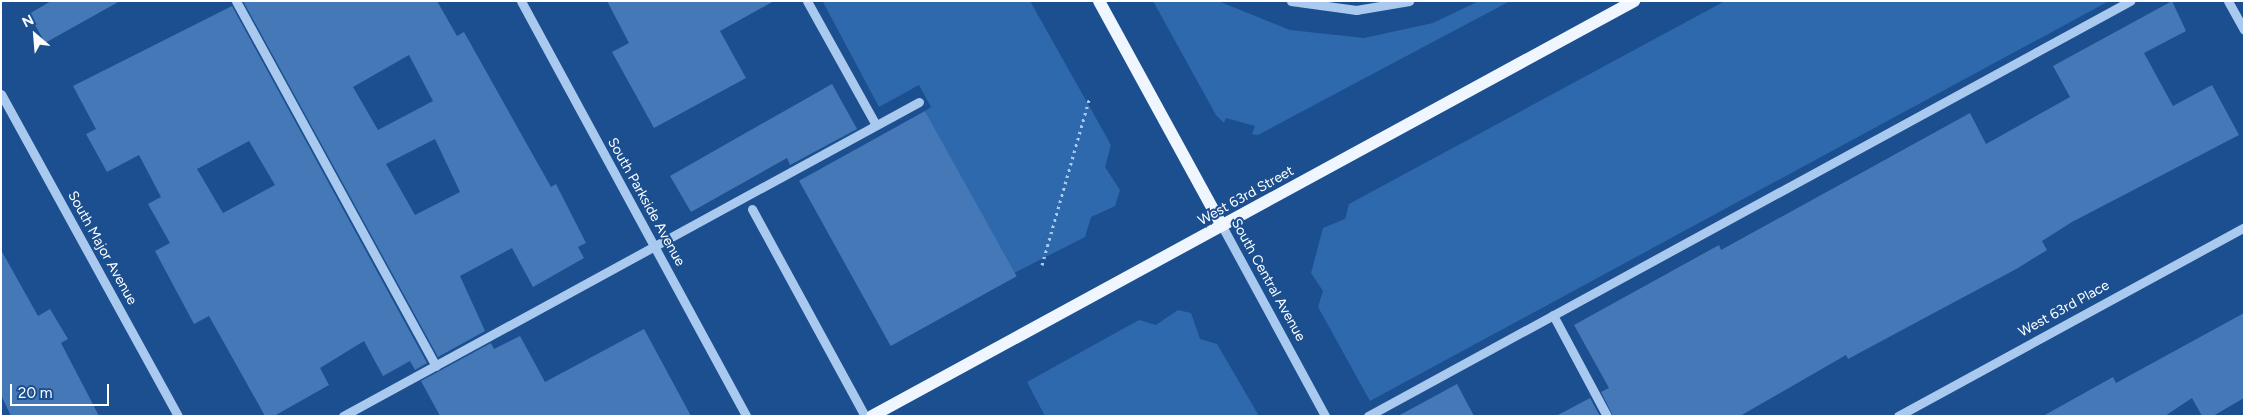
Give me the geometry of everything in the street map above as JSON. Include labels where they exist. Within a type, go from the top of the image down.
[{"type":"main road","name":"South Central Avenue","points":[[1099,1],[1222,226]]},
{"type":"main road","name":"West 63rd Street","points":[[872,416],[1634,1]]},
{"type":"street","points":[[236,1],[436,366]]},
{"type":"street","name":"South Parkside Avenue","points":[[521,1],[746,416]]},
{"type":"street","points":[[807,1],[876,125]]},
{"type":"street","points":[[1291,1],[1356,10],[1410,1]]},
{"type":"street","points":[[1368,416],[2130,1]]},
{"type":"street","points":[[2228,1],[2244,30]]},
{"type":"street","name":"South Major Avenue","points":[[1,94],[178,416]]},
{"type":"street","points":[[343,416],[919,102]]},
{"type":"street","points":[[752,209],[865,416]]},
{"type":"street","name":"South Central Avenue","points":[[1222,226],[1325,416]]},
{"type":"street","name":"West 63rd Place","points":[[1898,416],[2244,227]]},
{"type":"street","points":[[1553,315],[1607,416]]},
{"type":"path","points":[[1042,265],[1090,97]]},
{"type":"shaded area","points":[[1030,1],[1111,145],[1105,167],[1120,190],[1115,206],[1091,217],[1085,237],[1014,273],[925,111],[931,107],[919,85],[879,107],[823,2]]},
{"type":"shaded area","points":[[1153,1],[1218,1],[1290,30],[1364,38],[1433,23],[1479,1],[1510,1],[1258,135],[1252,134],[1255,126],[1226,118],[1224,123],[1216,115]]},
{"type":"shaded area","points":[[1725,1],[2109,1],[1370,401],[1318,307],[1323,291],[1311,273],[1323,228],[1345,219],[1349,204]]},
{"type":"shaded area","points":[[1178,310],[1191,313],[1200,339],[1217,344],[1259,416],[1045,416],[1027,382],[1139,320],[1156,325]]},
{"type":"building","points":[[51,1],[120,1],[45,43],[29,14]]},
{"type":"building","points":[[243,1],[437,1],[457,36],[464,32],[551,187],[556,184],[586,243],[578,247],[584,258],[533,287],[512,248],[460,276],[485,331],[438,357]],"holes":[[[409,55],[433,101],[378,130],[353,87]],[[435,139],[460,192],[415,215],[386,164]]]},
{"type":"building","points":[[607,1],[774,1],[720,31],[746,78],[654,128],[612,52],[629,43]]},
{"type":"building","points":[[2172,1],[2186,31],[2144,53],[2173,106],[2212,85],[2239,135],[2072,222],[2042,241],[2047,250],[2018,268],[1848,359],[1846,355],[1740,416],[1613,416],[1601,392],[1609,388],[1574,325],[1719,245],[1721,250],[1970,113],[1986,144],[2070,97],[2053,66]]},
{"type":"building","points":[[232,6],[427,363],[415,370],[410,361],[383,376],[364,341],[320,368],[329,385],[274,416],[265,416],[209,316],[194,324],[155,251],[170,243],[148,204],[161,197],[139,155],[107,172],[86,134],[96,129],[73,86]],"holes":[[[249,141],[275,185],[223,213],[197,169]]]},
{"type":"building","points":[[832,84],[857,129],[790,165],[787,158],[691,212],[670,176]]},
{"type":"building","points":[[925,111],[1017,276],[891,346],[799,181]]},
{"type":"building","points":[[1,250],[38,316],[50,309],[68,339],[61,343],[99,416],[11,416],[1,395]]},
{"type":"building","points":[[2244,313],[2244,398],[2213,416],[2202,416],[2192,398],[2165,416],[2043,416],[2113,377],[2116,383]]},
{"type":"building","points":[[644,329],[691,416],[440,416],[421,381],[491,343],[494,349],[520,336],[545,382]]},
{"type":"building","points":[[1457,384],[1474,416],[1398,416]]},
{"type":"building","points":[[1590,398],[1600,416],[1556,416]]}]
